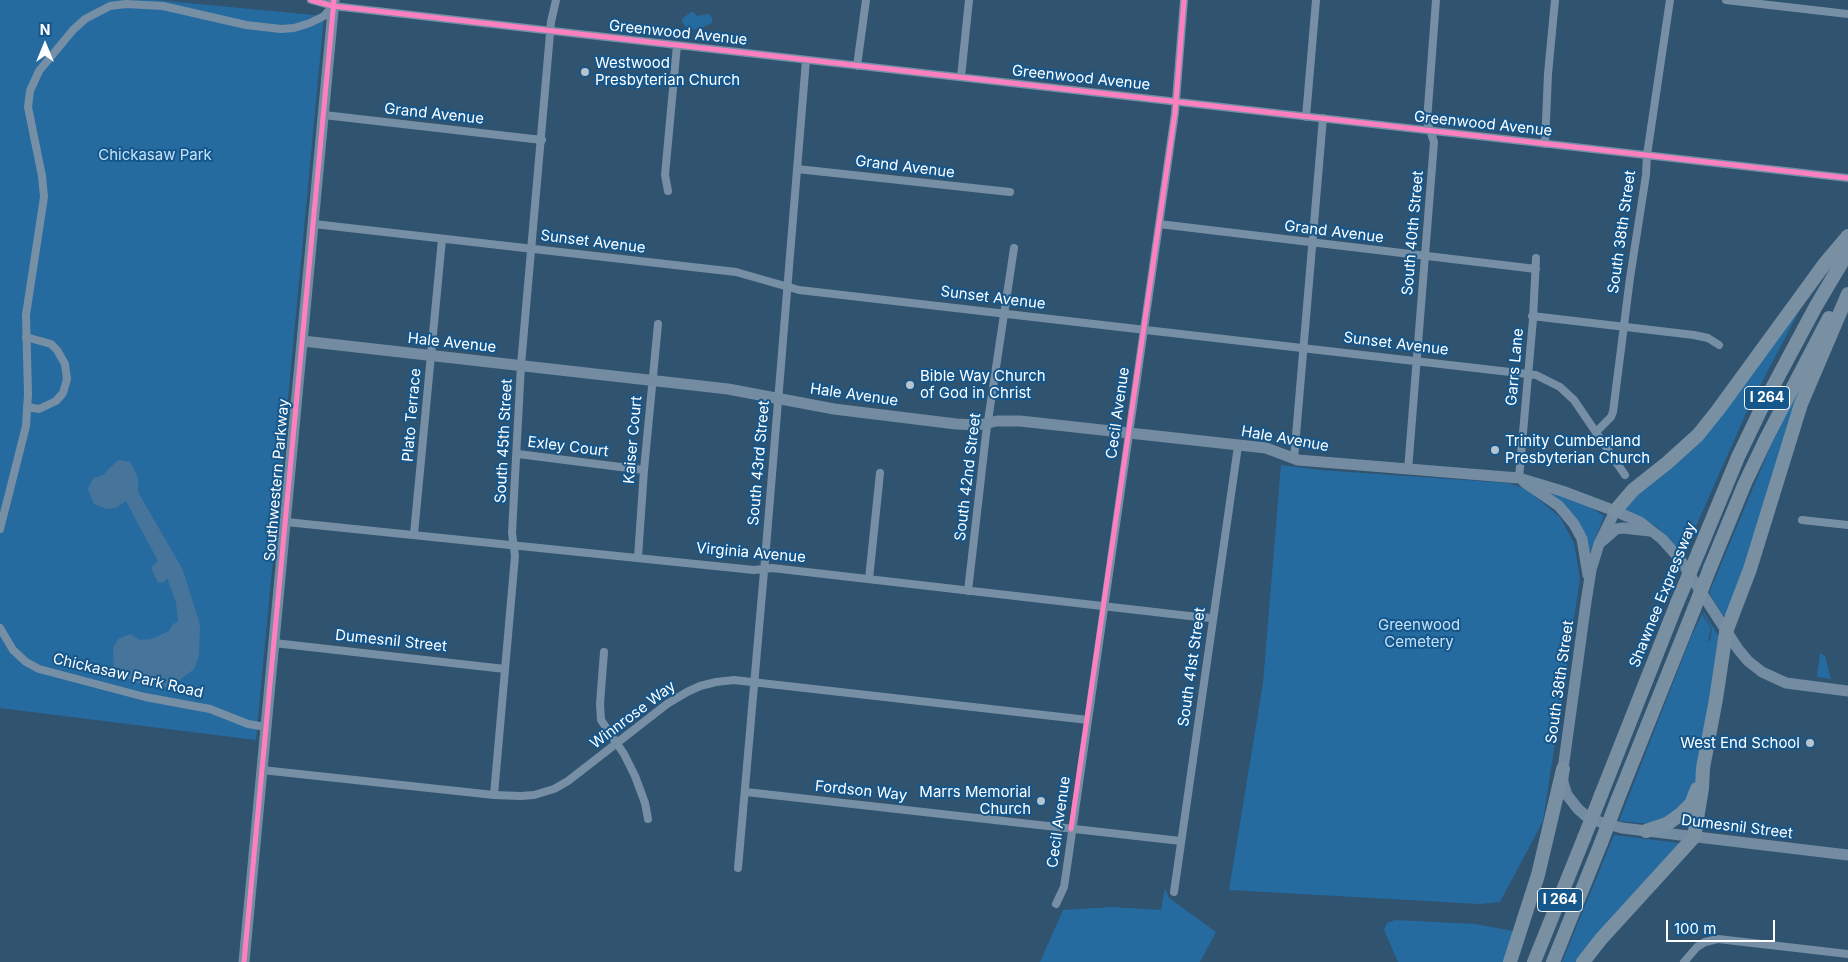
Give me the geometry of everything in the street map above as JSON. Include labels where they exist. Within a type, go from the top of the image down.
[{"type":"highway","points":[[1615,511],[1632,490],[1667,463],[1698,435],[1826,262],[1848,236]]},
{"type":"highway","name":"Shawnee Expressway","points":[[1534,962],[1698,550],[1738,456],[1816,306],[1848,252]]},
{"type":"highway","name":"I 264","points":[[1553,962],[1745,484],[1806,361],[1832,313],[1848,289]]},
{"type":"highway","points":[[1646,831],[1675,819],[1691,804],[1697,789],[1703,768],[1716,699],[1726,632],[1750,569],[1801,404],[1848,294]]},
{"type":"highway","points":[[1583,962],[1601,939],[1694,837],[1702,788],[1703,768]]},
{"type":"highway","points":[[1510,962],[1538,875],[1562,769]]},
{"type":"street","name":"Greenwood Avenue","points":[[311,0],[551,31],[1848,178]]},
{"type":"street","name":"South 45th Street","points":[[494,795],[515,556],[512,533],[518,454],[521,366],[551,31],[556,0]]},
{"type":"street","points":[[857,66],[866,0]]},
{"type":"street","points":[[962,77],[969,0]]},
{"type":"street","name":"Cecil Avenue","points":[[1056,904],[1064,887],[1159,224],[1176,102],[1184,0]]},
{"type":"street","points":[[1306,116],[1316,0]]},
{"type":"street","name":"South 40th Street","points":[[1408,470],[1434,142],[1427,121],[1436,0]]},
{"type":"street","points":[[1545,144],[1555,0]]},
{"type":"street","name":"South 38th Street","points":[[1596,432],[1611,417],[1613,412],[1646,175],[1647,155],[1670,0]]},
{"type":"street","points":[[1726,0],[1848,14]]},
{"type":"street","name":"Southwestern Parkway","points":[[244,962],[334,3]]},
{"type":"street","points":[[0,529],[23,442],[27,407],[26,314],[44,197],[42,176],[28,107],[32,84],[38,71],[73,30],[85,19],[101,9],[126,4],[170,7],[246,25],[281,29],[294,28],[310,23],[324,16],[334,3]]},
{"type":"street","points":[[668,191],[665,175],[677,45]]},
{"type":"street","name":"South 43rd Street","points":[[738,868],[746,792],[806,60]]},
{"type":"street","name":"Grand Avenue","points":[[324,115],[542,140]]},
{"type":"street","points":[[1294,459],[1323,118]]},
{"type":"street","name":"Grand Avenue","points":[[797,168],[1010,192]]},
{"type":"street","name":"Sunset Avenue","points":[[314,224],[736,272],[799,290],[1536,375],[1551,382],[1568,394],[1625,475]]},
{"type":"street","name":"Grand Avenue","points":[[1159,224],[1536,269]]},
{"type":"street","name":"Plato Terrace","points":[[414,534],[442,239]]},
{"type":"street","name":"South 42nd Street","points":[[968,591],[988,423],[1014,248]]},
{"type":"street","name":"Garrs Lane","points":[[1519,478],[1529,374],[1536,258]]},
{"type":"street","points":[[1532,316],[1694,335],[1708,338],[1719,345]]},
{"type":"street","name":"Kaiser Court","points":[[638,557],[658,324]]},
{"type":"street","points":[[26,337],[50,344],[57,350],[65,364],[67,379],[63,393],[56,402],[39,409],[27,407]]},
{"type":"street","name":"Hale Avenue","points":[[303,341],[728,389],[834,409],[937,422],[967,425],[997,421],[1020,421],[1266,448],[1294,459],[1519,478]]},
{"type":"street","name":"South 41st Street","points":[[1174,892],[1238,446]]},
{"type":"street","name":"Exley Court","points":[[518,454],[644,470]]},
{"type":"street","points":[[869,579],[880,473]]},
{"type":"street","points":[[1519,478],[1562,491],[1640,522],[1668,545],[1679,558],[1726,632],[1748,661],[1770,677],[1801,686],[1848,691]]},
{"type":"street","points":[[1519,478],[1559,506],[1574,524],[1582,539],[1590,580]]},
{"type":"street","name":"South 38th Street","points":[[1615,511],[1599,544],[1590,580],[1562,769],[1567,795],[1578,809],[1586,816],[1622,828]]},
{"type":"street","points":[[1802,520],[1848,525]]},
{"type":"street","name":"Virginia Avenue","points":[[286,522],[754,570],[772,568],[1213,618]]},
{"type":"street","points":[[1599,544],[1616,529],[1630,528],[1652,532]]},
{"type":"street","name":"Chickasaw Park Road","points":[[0,628],[14,650],[26,662],[39,669],[145,697],[210,709],[248,724],[266,727]]},
{"type":"street","name":"Dumesnil Street","points":[[274,643],[505,669]]},
{"type":"street","points":[[604,652],[600,712],[603,725],[624,754],[635,776],[645,803],[648,819]]},
{"type":"street","name":"Winnrose Way","points":[[262,770],[494,795],[534,795],[554,789],[578,774],[668,704],[693,689],[716,682],[734,680],[1088,720]]},
{"type":"street","name":"Fordson Way","points":[[746,792],[1181,841]]},
{"type":"street","name":"Dumesnil Street","points":[[1622,828],[1848,855]]},
{"type":"street","points":[[1684,962],[1697,947],[1705,942],[1718,939],[1848,954]]},
{"type":"green space","name":"Chickasaw Park","points":[[0,0],[156,0],[324,16],[256,740],[0,708]]},
{"type":"green space","points":[[691,12],[697,16],[709,14],[712,18],[712,23],[701,28],[688,30],[682,19]]},
{"type":"green space","points":[[1810,290],[1748,409],[1692,535],[1685,548],[1681,551],[1657,527],[1623,511],[1622,507],[1655,477]]},
{"type":"green space","points":[[1799,390],[1726,616],[1723,615],[1709,593],[1771,445]]},
{"type":"green space","name":"Greenwood Cemetery","points":[[1281,465],[1320,470],[1508,483],[1526,489],[1560,517],[1574,543],[1580,579],[1543,821],[1500,902],[1480,904],[1229,890],[1263,683]]},
{"type":"green space","points":[[1539,487],[1585,504],[1604,516],[1589,555],[1587,544]]},
{"type":"green space","points":[[1704,612],[1719,637],[1694,789],[1677,814],[1650,824],[1619,821],[1691,637],[1702,614],[1711,628],[1708,641],[1710,641],[1712,628]]},
{"type":"green space","points":[[1820,653],[1825,656],[1831,679],[1817,677]]},
{"type":"green space","points":[[1614,835],[1679,843],[1578,962],[1562,962]]},
{"type":"green space","points":[[1165,888],[1169,898],[1216,932],[1200,962],[1040,962],[1063,910],[1112,907],[1161,910]]},
{"type":"green space","points":[[1395,920],[1475,924],[1513,931],[1503,962],[1398,962],[1384,930],[1387,923]]},
{"type":"shaded area","points":[[118,460],[130,462],[135,471],[138,479],[138,492],[183,570],[200,625],[199,656],[194,669],[176,683],[163,688],[144,686],[114,672],[113,648],[118,639],[130,634],[140,640],[152,639],[169,631],[173,624],[178,622],[176,602],[167,578],[164,582],[158,583],[151,568],[158,561],[126,501],[116,508],[107,509],[94,504],[88,489],[93,478],[103,475]]},
{"type":"cycle path","points":[[311,0],[333,6],[1848,178]]},
{"type":"cycle path","points":[[244,962],[334,0]]},
{"type":"cycle path","points":[[1071,829],[1175,113],[1184,0]]},
{"type":"place","name":"Westwood Presbyterian Church","points":[[585,72]]},
{"type":"place","name":"Bible Way Church of God in Christ","points":[[910,385]]},
{"type":"place","name":"Trinity Cumberland Presbyterian Church","points":[[1495,450]]},
{"type":"place","name":"West End School","points":[[1810,743]]},
{"type":"place","name":"Marrs Memorial Church","points":[[1041,801]]}]
